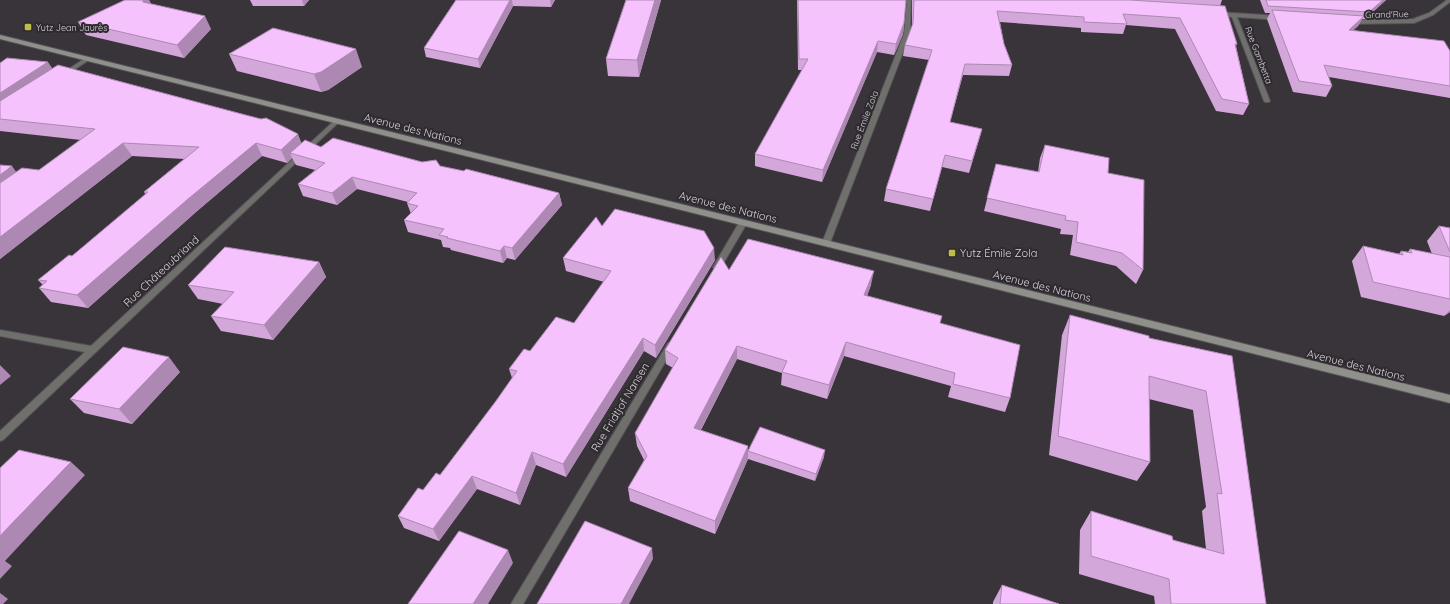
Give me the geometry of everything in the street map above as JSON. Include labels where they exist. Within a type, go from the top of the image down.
[{"type":"main road","name":"Avenue des Nations","points":[[0,37],[1450,399]]},
{"type":"street","name":"Rue Émile Zola","points":[[826,243],[907,34],[909,0]]},
{"type":"street","name":"Grand'Rue","points":[[1342,22],[1373,23],[1414,21],[1431,14],[1450,0]]},
{"type":"street","points":[[1211,13],[1288,18]]},
{"type":"street","name":"Rue Gambetta","points":[[1234,15],[1267,101]]},
{"type":"street","points":[[56,79],[87,59]]},
{"type":"street","name":"Rue Châteaubriand","points":[[0,438],[337,121]]},
{"type":"street","points":[[712,275],[744,223]]},
{"type":"street","points":[[0,333],[93,350]]},
{"type":"street","name":"Rue Fridtjof Nansen","points":[[517,604],[676,337]]},
{"type":"building","points":[[125,0],[143,0],[143,2],[205,16],[177,45],[78,22]]},
{"type":"building","points":[[456,0],[510,0],[478,59],[424,48]]},
{"type":"building","points":[[626,0],[655,0],[637,60],[606,59]]},
{"type":"building","points":[[798,0],[906,0],[904,23],[896,44],[878,41],[823,170],[755,154],[808,59],[799,59]]},
{"type":"building","points":[[914,0],[1130,0],[1225,6],[1237,44],[1235,44],[1249,104],[1222,99],[1180,18],[1123,14],[1127,24],[1084,22],[1084,17],[997,11],[1004,44],[1012,65],[965,64],[950,122],[982,129],[972,161],[945,155],[933,199],[886,189],[932,50],[905,45],[913,23]]},
{"type":"building","points":[[1266,0],[1383,0],[1369,12],[1268,6]]},
{"type":"building","points":[[1272,10],[1364,16],[1349,30],[1444,41],[1450,51],[1450,86],[1324,65],[1332,86],[1299,81]]},
{"type":"building","points":[[273,28],[356,49],[321,72],[314,74],[229,54]]},
{"type":"building","points":[[7,58],[48,62],[0,93],[0,63]]},
{"type":"building","points":[[58,65],[261,119],[266,118],[298,134],[281,150],[256,143],[188,199],[77,295],[39,288],[47,281],[38,280],[69,255],[72,256],[148,192],[144,192],[199,147],[123,143],[0,237],[0,183],[22,168],[39,170],[95,129],[0,119],[0,101]]},
{"type":"building","points":[[333,138],[422,162],[436,160],[440,166],[464,171],[466,169],[559,193],[512,248],[504,246],[500,251],[447,238],[448,237],[439,235],[444,229],[404,220],[418,206],[407,203],[417,193],[352,177],[332,193],[298,184],[325,163],[290,153],[305,140],[321,147]]},
{"type":"building","points":[[1045,145],[1109,158],[1108,173],[1144,180],[1143,270],[1122,253],[1076,242],[1078,222],[1065,220],[1066,216],[987,198],[996,164],[1039,172]]},
{"type":"building","points":[[0,165],[12,166],[0,175]]},
{"type":"building","points":[[615,209],[704,231],[714,248],[655,345],[643,338],[563,464],[532,452],[516,493],[472,476],[433,529],[398,516],[418,488],[423,490],[436,473],[440,475],[496,401],[517,371],[509,369],[524,349],[530,351],[556,317],[574,323],[611,271],[563,258],[596,217],[602,226]]},
{"type":"building","points":[[1439,226],[1450,228],[1450,252]]},
{"type":"building","points":[[748,239],[874,271],[864,295],[942,316],[940,323],[1020,345],[1010,398],[953,384],[955,373],[846,342],[829,385],[782,372],[787,361],[737,346],[694,428],[748,446],[715,521],[628,488],[647,456],[635,433],[678,358],[665,350],[721,257],[729,270]]},
{"type":"building","points":[[1363,246],[1403,255],[1401,251],[1412,253],[1410,249],[1450,257],[1450,299],[1373,282]]},
{"type":"building","points":[[225,247],[319,262],[264,325],[211,316],[234,292],[188,285]]},
{"type":"building","points":[[1070,315],[1149,336],[1149,338],[1232,356],[1266,604],[1171,604],[1169,579],[1091,556],[1091,511],[1172,536],[1173,540],[1224,554],[1217,493],[1222,494],[1206,391],[1149,376],[1150,462],[1058,436]]},
{"type":"building","points":[[123,347],[169,357],[119,409],[70,399]]},
{"type":"building","points":[[760,427],[825,450],[816,474],[748,451]]},
{"type":"building","points":[[19,450],[71,462],[0,536],[0,468]]},
{"type":"building","points":[[585,521],[652,548],[621,604],[537,604]]},
{"type":"building","points":[[459,531],[508,550],[473,604],[408,604]]},
{"type":"building","points":[[1002,585],[1059,604],[1000,604]]},
{"type":"place","name":"Yutz Jean Jaurès","points":[[28,27]]},
{"type":"place","name":"Yutz Émile Zola","points":[[952,253]]}]
